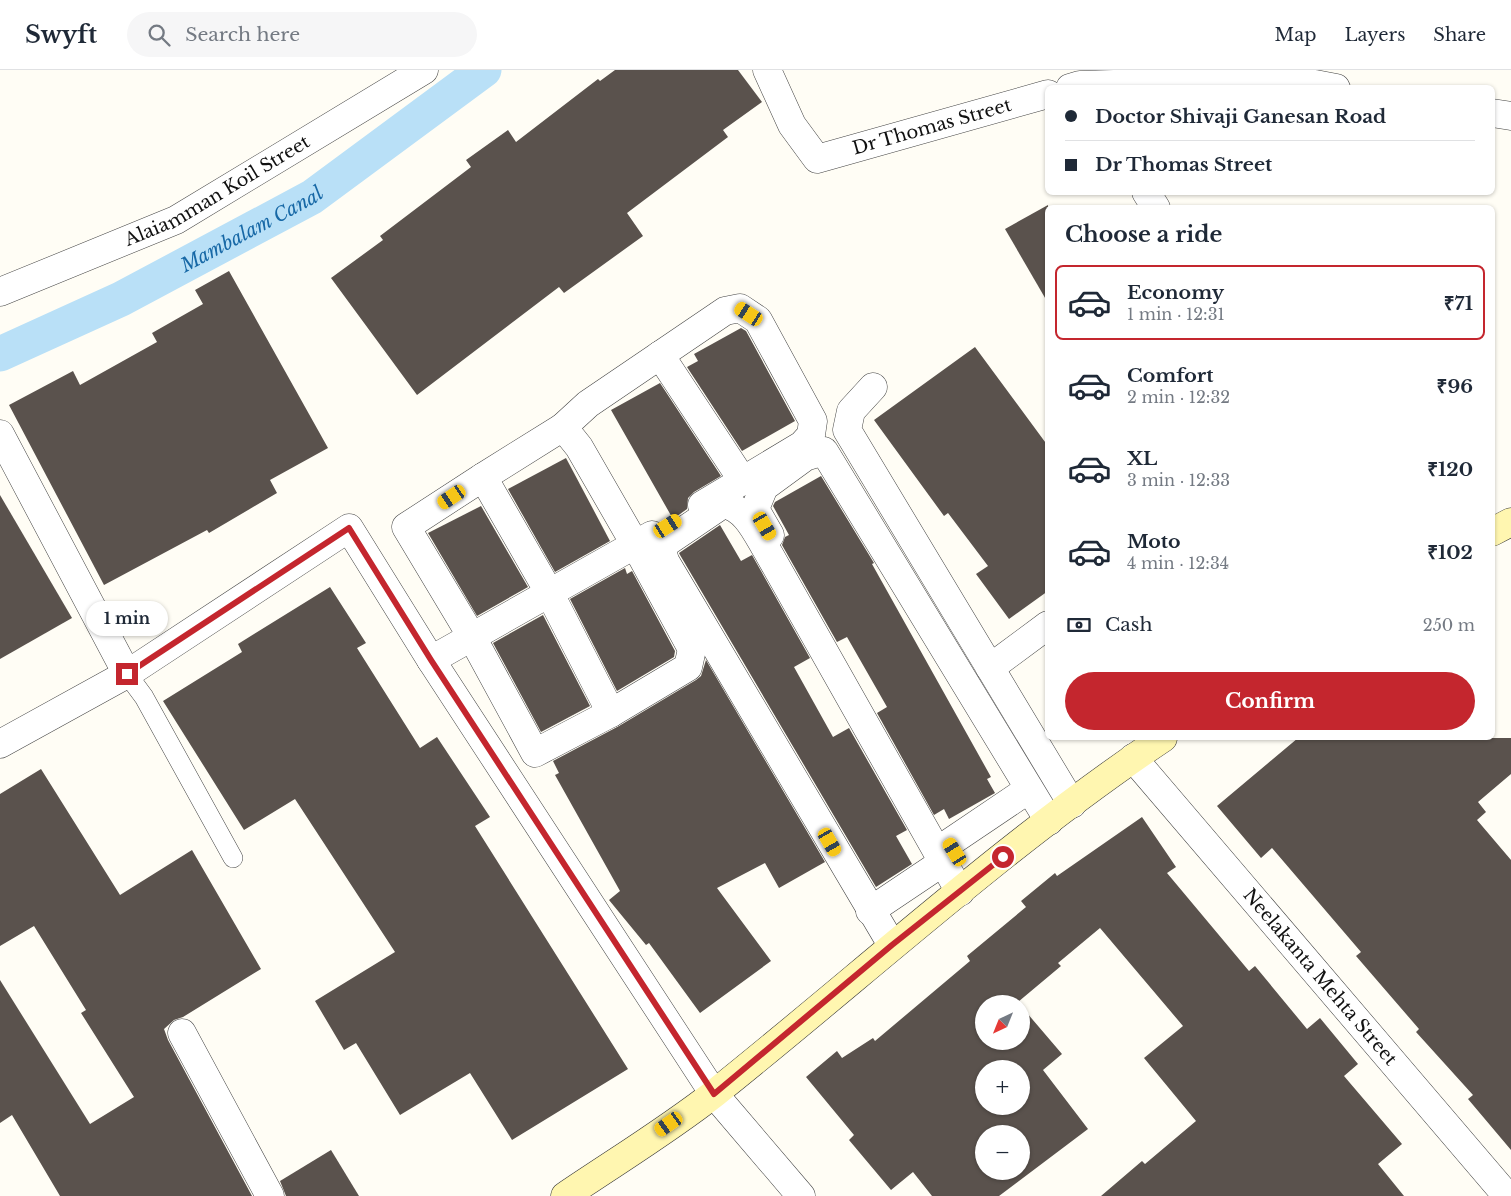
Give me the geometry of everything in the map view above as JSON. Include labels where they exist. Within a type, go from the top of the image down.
[{"type":"street","name":"Alaiamman Koil Street","points":[[0,292],[176,220],[424,70]]},
{"type":"street","name":"Dr Thomas Street","points":[[767,70],[792,125],[817,159],[1045,95]]},
{"type":"street","points":[[1096,85],[1181,76],[1322,81]]},
{"type":"street","points":[[1495,113],[1511,116]]},
{"type":"street","points":[[431,660],[472,637],[636,546],[802,445],[811,435],[813,420],[758,320],[740,308],[726,311],[588,404],[563,427],[406,527],[472,637],[535,753],[611,713],[688,667],[692,649],[636,546],[580,447],[563,427]]},
{"type":"street","points":[[660,355],[742,480]]},
{"type":"street","points":[[873,387],[851,411],[847,430],[1072,804]]},
{"type":"street","points":[[0,434],[11,483],[127,674]]},
{"type":"street","points":[[946,853],[755,509],[764,487],[805,457],[824,451],[1049,822]]},
{"type":"street","points":[[482,477],[550,594],[611,713]]},
{"type":"street","points":[[892,945],[870,911],[665,561],[662,550],[667,542],[722,504],[734,506],[743,514],[769,554],[966,887]]},
{"type":"street","points":[[1495,530],[1511,522]]},
{"type":"street","points":[[0,744],[127,674],[349,528],[431,660],[714,1094],[800,1196]]},
{"type":"street","points":[[990,668],[1045,627]]},
{"type":"street","points":[[565,1196],[714,1094],[892,945],[1072,804],[1160,740]]},
{"type":"street","name":"Neelakanta Mehta Street","points":[[1133,758],[1508,1196]]},
{"type":"street","points":[[870,911],[1029,789]]},
{"type":"street","points":[[182,1033],[270,1196]]},
{"type":"lane","points":[[127,674],[144,696],[233,858]]},
{"type":"building","points":[[615,70],[738,70],[762,102],[723,130],[728,137],[627,213],[643,236],[564,293],[559,287],[417,395],[331,278],[383,240],[380,236],[471,167],[466,160],[508,130],[516,142],[598,79],[600,81]]},
{"type":"building","points":[[1045,207],[1045,298],[1005,229]]},
{"type":"building","points":[[229,271],[328,448],[270,480],[277,493],[209,533],[207,530],[104,585],[9,405],[73,371],[80,385],[157,342],[152,333],[203,304],[195,290]]},
{"type":"building","points":[[741,328],[746,331],[795,421],[742,451],[687,367],[698,361],[694,354]]},
{"type":"building","points":[[975,347],[1045,442],[1045,593],[1009,619],[976,574],[988,566],[948,513],[944,516],[874,420]]},
{"type":"building","points":[[660,383],[721,476],[694,492],[688,498],[687,509],[673,519],[611,410]]},
{"type":"building","points":[[566,458],[610,541],[555,572],[508,489]]},
{"type":"building","points":[[821,476],[874,563],[872,564],[991,777],[987,779],[995,793],[949,819],[944,809],[934,815],[877,713],[887,707],[847,637],[837,642],[782,545],[785,537],[789,535],[773,506],[775,502]]},
{"type":"building","points":[[0,495],[72,618],[0,659]]},
{"type":"building","points":[[481,506],[528,587],[477,616],[428,533]]},
{"type":"building","points":[[720,525],[741,561],[752,555],[810,658],[794,667],[833,737],[849,728],[907,830],[896,836],[912,864],[876,887],[679,553]]},
{"type":"building","points":[[625,568],[627,574],[632,571],[675,651],[674,657],[617,691],[570,599]]},
{"type":"building","points":[[330,587],[366,643],[357,648],[420,748],[437,737],[490,817],[475,826],[628,1069],[512,1140],[470,1073],[400,1115],[356,1043],[344,1050],[315,1001],[395,952],[295,799],[244,830],[163,701],[242,652],[238,644]]},
{"type":"building","points":[[543,615],[590,706],[541,732],[493,643]]},
{"type":"building","points":[[706,660],[825,862],[779,888],[765,863],[717,888],[771,961],[700,1013],[649,943],[646,945],[609,900],[620,891],[555,775],[559,773],[553,761],[619,726],[696,680],[701,676]]},
{"type":"building","points":[[1495,738],[1511,738],[1511,774],[1478,802],[1486,812],[1477,820],[1511,860],[1511,1150],[1468,1099],[1473,1095],[1416,1032],[1419,1029],[1356,956],[1361,952],[1272,848],[1261,858],[1217,806],[1296,740],[1495,740]]},
{"type":"building","points":[[41,769],[120,895],[192,850],[261,969],[183,1017],[174,1020],[164,1029],[168,1040],[252,1196],[60,1196],[12,1115],[0,1123],[0,980],[90,1124],[134,1097],[81,1013],[86,1010],[34,926],[0,946],[0,794]]},
{"type":"building","points":[[1142,817],[1176,867],[1167,873],[1249,971],[1255,966],[1307,1029],[1320,1018],[1358,1064],[1344,1076],[1402,1144],[1378,1164],[1404,1196],[1101,1196],[1142,1161],[1145,1164],[1196,1121],[1144,1058],[1183,1026],[1100,928],[1058,963],[1061,966],[1026,995],[975,995],[975,1050],[1030,1050],[1030,1017],[1062,1054],[1043,1070],[1088,1129],[1030,1173],[1030,1125],[975,1125],[975,1180],[1020,1180],[999,1196],[932,1196],[913,1172],[891,1190],[849,1140],[854,1135],[806,1077],[837,1051],[842,1058],[873,1038],[875,1041],[970,961],[967,956],[1026,907],[1021,901],[1055,873],[1057,876]]},
{"type":"building","points":[[331,1150],[359,1196],[286,1196],[280,1181]]},
{"type":"waterway","name":"Mambalam Canal","points":[[0,354],[121,299],[312,197],[484,70]]},
{"type":"route","points":[[127,674],[349,528],[431,660],[714,1094],[892,945],[1003,857]]}]
